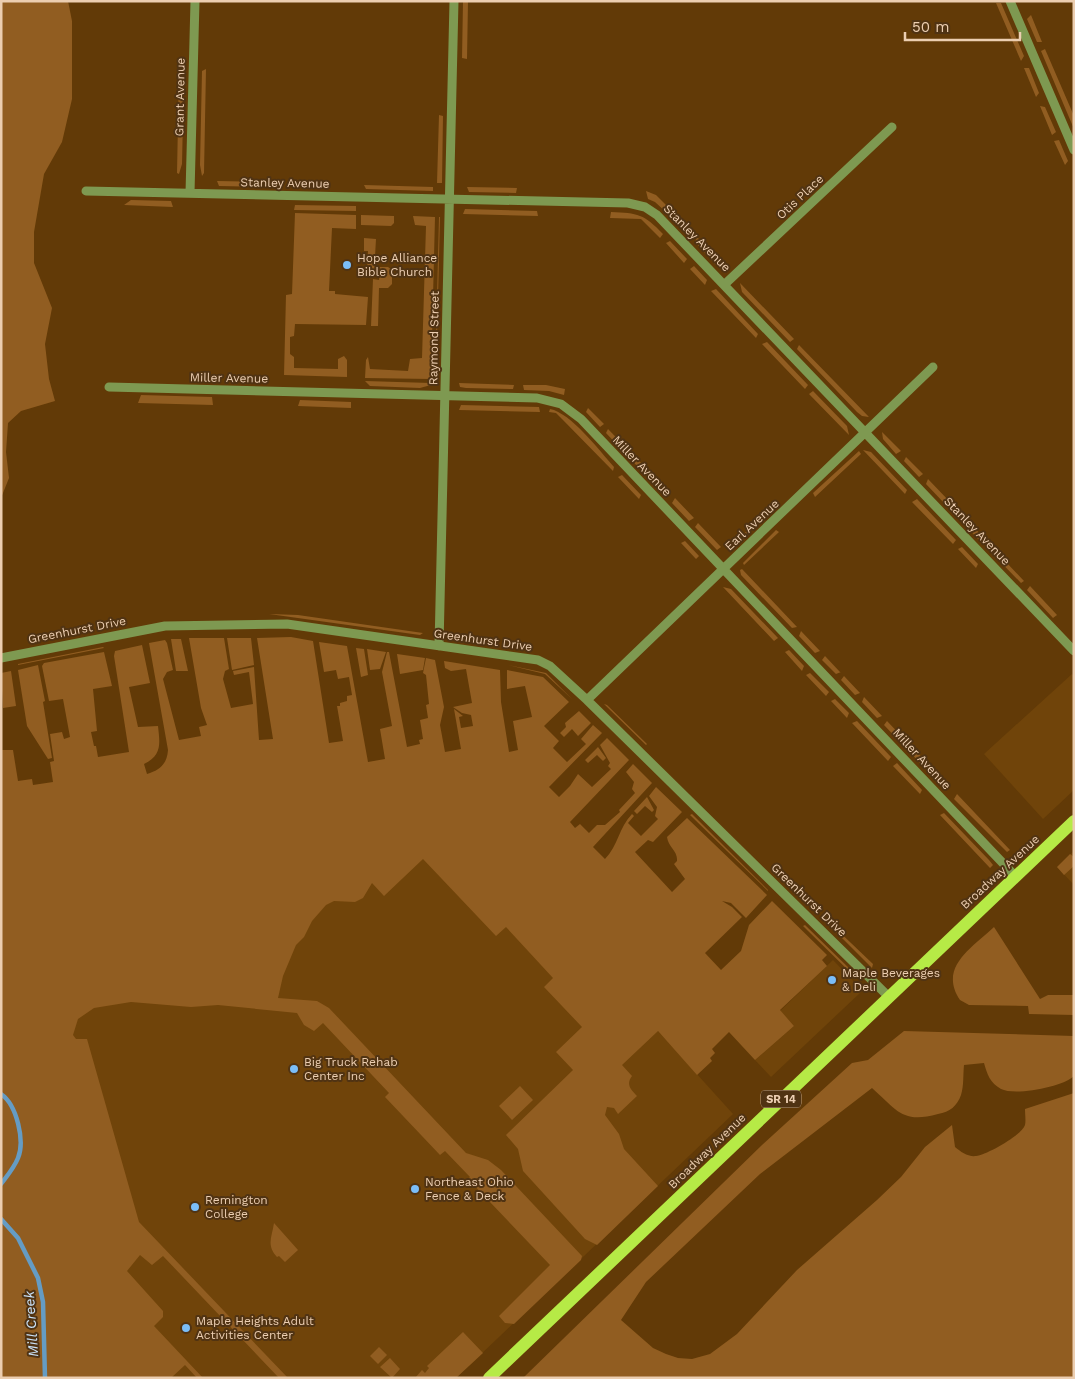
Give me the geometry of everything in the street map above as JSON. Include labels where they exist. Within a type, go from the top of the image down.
[{"type":"main road","name":"Broadway Avenue","points":[[489,1378],[1074,821]]},
{"type":"street","name":"Grant Avenue","points":[[190,193],[195,1]]},
{"type":"street","name":"Raymond Street","points":[[439,646],[454,1]]},
{"type":"street","points":[[1010,1],[1074,150]]},
{"type":"street","name":"Otis Place","points":[[725,284],[892,127]]},
{"type":"street","name":"Stanley Avenue","points":[[86,191],[638,204],[657,215],[725,284],[1074,651]]},
{"type":"street","name":"Earl Avenue","points":[[587,700],[933,367]]},
{"type":"street","name":"Miller Avenue","points":[[110,387],[537,398],[554,401],[567,407],[1016,876]]},
{"type":"street","name":"Greenhurst Drive","points":[[1,658],[150,628],[190,624],[294,625],[544,663],[587,700],[889,996]]},
{"type":"shaded area","points":[[1,1],[68,1],[72,21],[72,99],[62,142],[44,174],[34,232],[34,263],[52,308],[45,344],[49,379],[55,401],[21,411],[8,423],[6,452],[9,478],[1,498]]},
{"type":"shaded area","points":[[463,1],[468,1],[467,59],[462,58]]},
{"type":"shaded area","points":[[996,3],[1001,3],[1024,56],[1021,61]]},
{"type":"shaded area","points":[[1031,15],[1042,42],[1037,42],[1027,19]]},
{"type":"shaded area","points":[[1045,49],[1074,116],[1074,129],[1041,51]]},
{"type":"shaded area","points":[[1024,68],[1029,68],[1039,93],[1036,97]]},
{"type":"shaded area","points":[[206,69],[204,173],[202,176],[200,165],[202,71]]},
{"type":"shaded area","points":[[179,70],[184,71],[182,164],[179,174],[177,173]]},
{"type":"shaded area","points":[[1040,106],[1045,107],[1056,132],[1052,135]]},
{"type":"shaded area","points":[[439,115],[443,116],[442,183],[437,183]]},
{"type":"shaded area","points":[[1059,140],[1068,161],[1065,165],[1054,141]]},
{"type":"shaded area","points":[[217,181],[272,182],[272,187],[219,186]]},
{"type":"shaded area","points":[[364,185],[433,187],[433,191],[366,189]]},
{"type":"shaded area","points":[[467,187],[517,188],[516,193],[469,192]]},
{"type":"shaded area","points":[[646,191],[656,195],[672,211],[667,213],[655,202],[648,199]]},
{"type":"shaded area","points":[[131,200],[171,201],[173,207],[124,205]]},
{"type":"shaded area","points":[[295,205],[356,206],[356,211],[294,210]]},
{"type":"shaded area","points":[[465,209],[537,211],[538,216],[463,214]]},
{"type":"shaded area","points":[[611,212],[640,216],[651,222],[663,234],[660,238],[641,219],[610,218]]},
{"type":"shaded area","points":[[295,213],[356,215],[356,229],[332,228],[329,291],[335,291],[335,294],[368,297],[366,325],[295,324],[294,336],[290,337],[290,354],[294,357],[294,368],[338,369],[338,359],[344,356],[347,360],[347,377],[284,375],[286,295],[292,294]]},
{"type":"shaded area","points":[[361,215],[394,216],[394,223],[391,226],[361,225]]},
{"type":"shaded area","points":[[676,215],[693,233],[688,235],[674,220]]},
{"type":"shaded area","points":[[413,216],[435,217],[431,379],[365,378],[366,360],[368,357],[370,369],[408,371],[410,359],[422,358],[426,226],[415,225]]},
{"type":"shaded area","points":[[439,217],[440,217],[435,379]]},
{"type":"shaded area","points":[[697,237],[726,268],[716,265],[695,242]]},
{"type":"shaded area","points":[[364,238],[376,239],[374,274],[367,274],[368,251],[364,251]]},
{"type":"shaded area","points":[[670,241],[687,259],[684,263],[666,243]]},
{"type":"shaded area","points":[[694,266],[707,280],[705,285],[690,269]]},
{"type":"shaded area","points":[[380,267],[388,267],[392,270],[392,284],[388,288],[379,288],[378,326],[371,326],[373,279],[379,280]]},
{"type":"shaded area","points":[[740,283],[794,339],[790,342],[742,292]]},
{"type":"shaded area","points":[[716,289],[758,334],[756,338],[711,291]]},
{"type":"shaded area","points":[[767,342],[808,385],[805,389],[762,344]]},
{"type":"shaded area","points":[[799,345],[869,417],[862,416],[857,412],[797,349]]},
{"type":"shaded area","points":[[365,381],[431,383],[431,385],[420,388],[370,386]]},
{"type":"shaded area","points":[[459,383],[514,385],[513,389],[466,388],[460,387]]},
{"type":"shaded area","points":[[523,385],[546,385],[565,389],[564,395],[549,391],[524,390]]},
{"type":"shaded area","points":[[813,391],[847,426],[849,435],[809,394]]},
{"type":"shaded area","points":[[141,395],[212,397],[213,405],[138,403]]},
{"type":"shaded area","points":[[300,400],[351,402],[351,408],[298,406]]},
{"type":"shaded area","points":[[461,405],[539,407],[540,412],[459,410]]},
{"type":"shaded area","points":[[588,408],[604,424],[600,427],[586,412]]},
{"type":"shaded area","points":[[550,409],[567,417],[576,425],[614,467],[613,471],[556,413],[549,412]]},
{"type":"shaded area","points":[[608,429],[644,466],[639,468],[606,433]]},
{"type":"shaded area","points":[[882,432],[901,451],[896,454],[883,439]]},
{"type":"shaded area","points":[[863,450],[871,452],[907,490],[905,494]]},
{"type":"shaded area","points":[[859,451],[861,454],[815,497],[813,493]]},
{"type":"shaded area","points":[[906,457],[923,474],[919,477],[904,461]]},
{"type":"shaded area","points":[[649,471],[670,494],[666,496],[646,475]]},
{"type":"shaded area","points":[[622,475],[641,495],[639,499],[618,477]]},
{"type":"shaded area","points":[[928,479],[950,502],[945,504],[926,484]]},
{"type":"shaded area","points":[[675,498],[694,518],[689,521],[672,503]]},
{"type":"shaded area","points":[[917,499],[956,540],[953,544],[912,502]]},
{"type":"shaded area","points":[[964,517],[985,539],[979,540],[961,521]]},
{"type":"shaded area","points":[[698,523],[721,547],[717,550],[695,527]]},
{"type":"shaded area","points":[[748,530],[751,533],[731,550],[728,549]]},
{"type":"shaded area","points":[[776,530],[779,532],[744,565],[743,563]]},
{"type":"shaded area","points":[[685,541],[699,556],[696,559],[681,543]]},
{"type":"shaded area","points":[[988,543],[1024,581],[1021,583],[986,547]]},
{"type":"shaded area","points":[[962,547],[978,564],[976,568],[958,549]]},
{"type":"shaded area","points":[[742,569],[797,627],[792,628],[741,575],[740,570]]},
{"type":"shaded area","points":[[1030,586],[1057,615],[1053,618],[1027,590]]},
{"type":"shaded area","points":[[723,587],[731,589],[778,638],[774,641]]},
{"type":"shaded area","points":[[269,614],[298,615],[423,633],[420,635]]},
{"type":"shaded area","points":[[801,631],[820,651],[815,653],[799,636]]},
{"type":"shaded area","points":[[291,637],[313,641],[329,743],[343,741],[337,706],[347,701],[347,696],[352,695],[349,677],[338,679],[336,670],[324,672],[319,642],[347,646],[368,762],[385,759],[380,729],[392,726],[382,672],[387,652],[389,652],[407,747],[420,744],[419,740],[423,739],[420,720],[428,718],[426,705],[429,704],[426,675],[423,673],[426,658],[435,660],[444,707],[440,725],[445,752],[461,749],[454,709],[463,716],[459,717],[461,728],[473,726],[471,715],[462,713],[453,707],[472,703],[466,669],[451,671],[445,668],[444,661],[500,670],[501,702],[509,752],[518,750],[513,721],[532,717],[525,686],[507,689],[507,670],[543,677],[569,702],[544,726],[559,741],[553,748],[567,762],[586,744],[581,739],[593,725],[602,733],[549,787],[559,797],[578,774],[592,787],[611,769],[608,766],[610,763],[600,745],[607,738],[629,760],[570,822],[575,828],[580,824],[589,833],[597,825],[605,825],[620,812],[619,810],[635,793],[632,789],[634,782],[626,772],[633,764],[652,783],[593,847],[605,859],[632,814],[634,816],[628,823],[641,836],[658,819],[655,816],[657,807],[649,796],[656,787],[682,812],[653,842],[648,840],[635,852],[672,892],[685,879],[674,864],[677,858],[667,837],[687,818],[767,895],[746,918],[731,903],[722,901],[732,907],[742,917],[705,953],[721,970],[741,951],[749,925],[772,901],[827,955],[822,960],[827,966],[780,1010],[794,1026],[755,1060],[729,1032],[712,1049],[715,1053],[710,1058],[712,1061],[697,1075],[658,1031],[622,1065],[632,1076],[629,1082],[630,1086],[637,1096],[618,1114],[614,1108],[607,1107],[605,1115],[619,1134],[624,1149],[658,1186],[597,1245],[585,1239],[523,1171],[518,1149],[506,1135],[573,1070],[556,1052],[582,1027],[544,987],[553,978],[506,927],[496,936],[423,859],[384,896],[372,883],[363,898],[355,902],[334,901],[326,905],[312,921],[304,937],[296,945],[283,976],[278,998],[317,1001],[329,1008],[466,1153],[488,1160],[501,1170],[582,1256],[581,1260],[514,1324],[505,1323],[499,1316],[550,1265],[468,1179],[470,1177],[445,1151],[440,1155],[385,1097],[389,1093],[323,1023],[314,1031],[304,1025],[297,1013],[218,1005],[191,1007],[131,1002],[94,1008],[78,1019],[73,1035],[76,1039],[87,1039],[139,1222],[288,1378],[279,1378],[163,1256],[152,1265],[140,1255],[127,1271],[163,1311],[163,1317],[154,1326],[203,1378],[197,1378],[185,1365],[171,1378],[1,1378],[1,750],[13,750],[18,781],[32,779],[33,785],[53,782],[50,762],[54,761],[50,734],[62,732],[64,739],[70,737],[63,699],[49,701],[42,666],[44,663],[104,652],[112,686],[93,689],[97,731],[91,732],[94,746],[96,746],[98,757],[129,752],[114,656],[115,651],[142,645],[150,683],[129,687],[138,727],[158,726],[157,753],[150,761],[144,764],[147,774],[156,771],[164,763],[168,750],[149,643],[165,640],[167,643],[173,670],[167,672],[163,679],[179,740],[201,736],[199,727],[207,725],[201,708],[189,638],[224,638],[229,669],[225,671],[223,679],[231,708],[253,704],[249,672],[234,675],[233,671],[254,667],[259,740],[273,739],[257,638]]},
{"type":"shaded area","points":[[227,638],[251,638],[254,665],[232,670]]},
{"type":"shaded area","points":[[171,639],[181,639],[188,671],[176,671]]},
{"type":"shaded area","points":[[104,648],[18,665],[18,664]]},
{"type":"shaded area","points":[[356,648],[364,649],[368,675],[361,677]]},
{"type":"shaded area","points":[[367,649],[386,652],[380,669],[370,670]]},
{"type":"shaded area","points":[[789,650],[804,666],[802,671],[785,652]]},
{"type":"shaded area","points":[[397,654],[425,658],[423,670],[400,674]]},
{"type":"shaded area","points":[[825,656],[841,672],[836,674],[822,660]]},
{"type":"shaded area","points":[[38,665],[45,701],[43,702],[52,758],[48,759],[27,726],[18,670]]},
{"type":"shaded area","points":[[508,665],[546,673],[572,699],[545,674]]},
{"type":"shaded area","points":[[11,671],[16,706],[3,708],[1,673]]},
{"type":"shaded area","points":[[810,673],[829,692],[826,696],[806,675]]},
{"type":"shaded area","points":[[1072,674],[1074,676],[1074,790],[1043,819],[984,754]]},
{"type":"shaded area","points":[[844,676],[860,693],[855,695],[841,680]]},
{"type":"shaded area","points":[[864,697],[882,716],[877,718],[862,702]]},
{"type":"shaded area","points":[[835,699],[849,713],[847,718],[831,701]]},
{"type":"shaded area","points":[[604,704],[607,705],[647,744],[646,745]]},
{"type":"shaded area","points":[[579,711],[591,723],[578,736],[572,729],[564,737],[560,733],[566,727],[565,723]]},
{"type":"shaded area","points":[[857,721],[891,757],[888,761],[852,723]]},
{"type":"shaded area","points":[[887,721],[906,741],[902,744],[884,725]]},
{"type":"shaded area","points":[[910,745],[939,775],[934,778],[907,749]]},
{"type":"shaded area","points":[[598,747],[606,758],[603,761],[597,755],[588,763],[585,760]]},
{"type":"shaded area","points":[[897,763],[922,790],[920,794],[893,766]]},
{"type":"shaded area","points":[[957,794],[1010,850],[1007,852],[954,799]]},
{"type":"shaded area","points":[[373,796],[658,1031],[733,1114],[456,1378],[165,1378],[107,1283],[54,989]]},
{"type":"shaded area","points":[[647,797],[654,810],[652,812],[645,806],[637,814],[634,811]]},
{"type":"shaded area","points":[[944,813],[989,860],[993,865],[990,868],[940,815]]},
{"type":"shaded area","points":[[692,814],[768,890],[768,891],[690,815]]},
{"type":"shaded area","points":[[1074,851],[1074,885],[1057,867]]},
{"type":"shaded area","points":[[1070,854],[1074,857],[1074,866],[1064,875],[1057,867]]},
{"type":"shaded area","points":[[774,868],[810,903],[808,905],[773,870]]},
{"type":"shaded area","points":[[829,922],[873,964],[872,968],[828,924]]},
{"type":"shaded area","points":[[805,925],[855,974],[854,976],[803,926]]},
{"type":"shaded area","points":[[994,927],[1040,999],[1048,995],[1074,995],[1074,1015],[1029,1014],[1028,1006],[969,1005],[960,1000],[954,988],[955,968],[960,959]]},
{"type":"shaded area","points":[[833,960],[862,990],[861,992],[771,1077],[755,1060],[794,1026],[780,1011]]},
{"type":"shaded area","points":[[904,1031],[1074,1036],[1074,1076],[1050,1087],[1027,1091],[1008,1091],[997,1087],[988,1074],[984,1063],[964,1065],[962,1091],[955,1105],[942,1113],[926,1117],[908,1116],[901,1113],[894,1109],[872,1088],[760,1174],[646,1282],[621,1320],[653,1348],[666,1354],[678,1358],[692,1359],[710,1354],[737,1334],[797,1270],[877,1200],[901,1177],[925,1147],[952,1125],[955,1147],[967,1155],[981,1155],[1004,1144],[1018,1134],[1025,1125],[1025,1109],[1074,1093],[1074,1378],[523,1378],[762,1145],[852,1063],[868,1060]]},
{"type":"shaded area","points":[[520,1086],[533,1100],[512,1120],[499,1106]]},
{"type":"shaded area","points":[[274,1223],[298,1250],[285,1262],[279,1256],[277,1257],[272,1249],[271,1241]]},
{"type":"shaded area","points":[[463,1332],[483,1353],[456,1378],[415,1378],[422,1370],[425,1373],[429,1368],[427,1366]]},
{"type":"shaded area","points":[[379,1347],[387,1355],[378,1364],[370,1356]]},
{"type":"shaded area","points":[[390,1358],[400,1369],[392,1378],[380,1367]]},
{"type":"waterway","name":"Mill Creek","points":[[1,1094],[7,1099],[15,1115],[21,1142],[18,1158],[1,1184]]},
{"type":"waterway","name":"Mill Creek","points":[[1,1219],[18,1238],[38,1278],[43,1302],[45,1378]]},
{"type":"place","name":"Hope Alliance Bible Church","points":[[347,265]]},
{"type":"place","name":"Maple Beverages & Deli","points":[[832,980]]},
{"type":"place","name":"Big Truck Rehab Center Inc","points":[[294,1069]]},
{"type":"place","name":"Northeast Ohio Fence & Deck","points":[[415,1189]]},
{"type":"place","name":"Remington College","points":[[195,1207]]},
{"type":"place","name":"Maple Heights Adult Activities Center","points":[[186,1328]]}]
